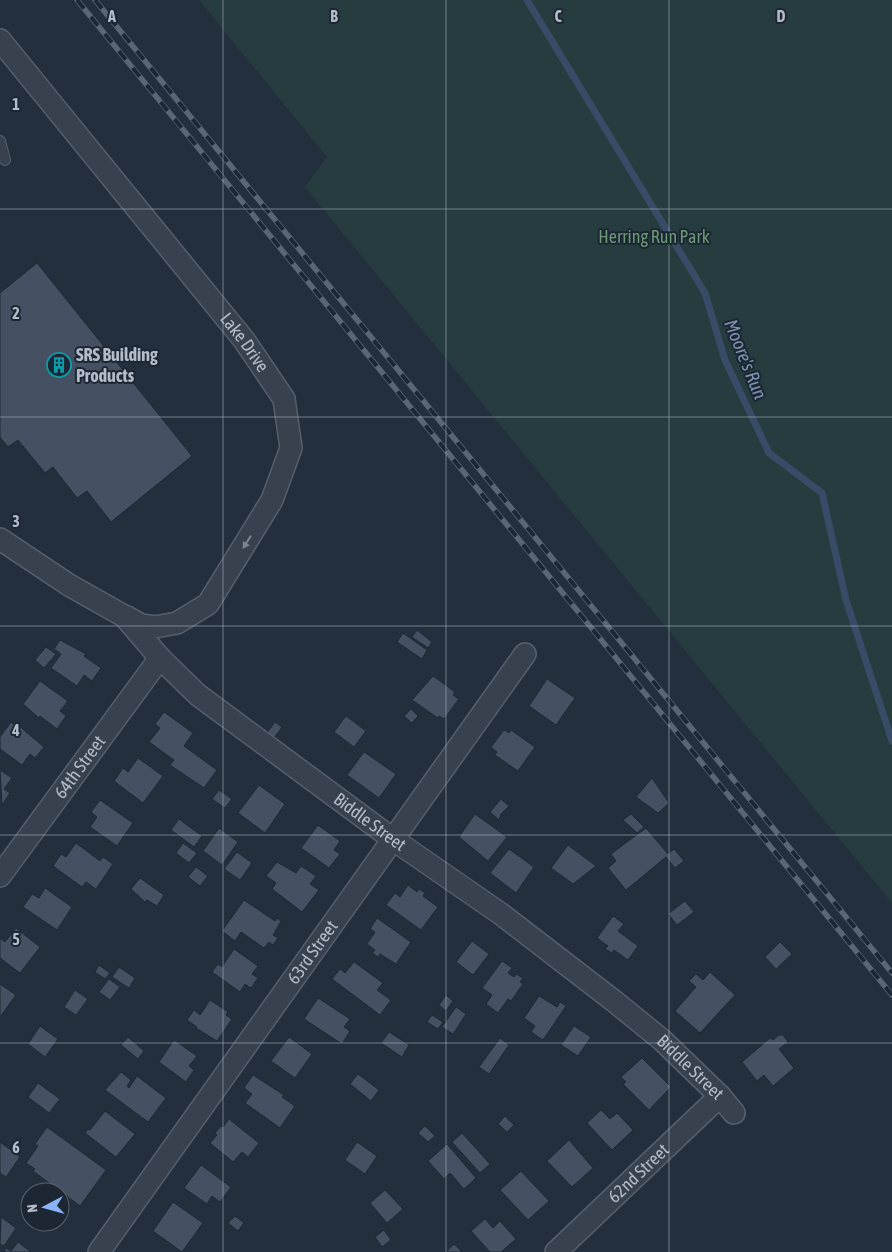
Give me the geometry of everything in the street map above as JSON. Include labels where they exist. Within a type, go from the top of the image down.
[{"type":"street","name":"Lake Drive","points":[[0,40],[244,340],[284,398],[291,448],[272,500],[208,604],[177,623],[155,627],[141,625],[124,616]]},
{"type":"street","name":"Biddle Street","points":[[0,539],[69,585],[124,616],[160,658],[198,695],[394,840],[501,914],[614,1001],[662,1040],[720,1096],[734,1113]]},
{"type":"street","name":"63rd Street","points":[[99,1252],[525,654]]},
{"type":"street","name":"64th Street","points":[[0,876],[160,658]]},
{"type":"street","name":"62nd Street","points":[[556,1252],[720,1096]]},
{"type":"lane","points":[[0,141],[5,160]]},
{"type":"green space","name":"Herring Run Park","points":[[199,0],[892,0],[892,903],[305,187],[327,157]]},
{"type":"building","name":"SRS Building Products","points":[[37,263],[192,456],[111,522],[87,491],[77,498],[53,467],[45,473],[18,440],[8,447],[0,437],[0,293]]},
{"type":"building","points":[[417,630],[432,642],[428,648],[412,637]]},
{"type":"building","points":[[403,633],[427,650],[422,659],[397,642]]},
{"type":"building","points":[[60,640],[86,654],[84,656],[101,668],[92,681],[84,675],[77,686],[51,668],[61,654],[54,649]]},
{"type":"building","points":[[46,647],[56,654],[44,668],[35,660]]},
{"type":"building","points":[[433,676],[455,692],[453,695],[459,699],[444,719],[439,716],[438,718],[412,700]]},
{"type":"building","points":[[547,679],[575,698],[556,725],[529,706]]},
{"type":"building","points":[[40,681],[68,701],[60,711],[66,716],[57,729],[40,716],[39,718],[23,704]]},
{"type":"building","points":[[411,709],[418,716],[412,723],[404,716]]},
{"type":"building","points":[[164,712],[193,733],[184,746],[217,770],[204,788],[170,765],[174,760],[149,742],[160,728],[155,724]]},
{"type":"building","points":[[346,716],[366,731],[354,747],[334,732]]},
{"type":"building","points":[[11,722],[17,727],[18,725],[44,747],[35,758],[30,754],[22,765],[0,749],[0,737]]},
{"type":"building","points":[[275,722],[282,727],[274,738],[267,733]]},
{"type":"building","points":[[504,730],[509,733],[511,730],[535,747],[518,771],[495,755],[497,752],[491,747]]},
{"type":"building","points":[[364,752],[396,774],[379,798],[347,775]]},
{"type":"building","points":[[138,758],[163,776],[143,803],[114,781],[123,768],[128,772]]},
{"type":"building","points":[[0,770],[12,778],[4,789],[10,793],[2,805]]},
{"type":"building","points":[[652,778],[669,803],[658,813],[636,797]]},
{"type":"building","points":[[259,785],[285,804],[265,833],[238,813]]},
{"type":"building","points":[[219,790],[232,799],[225,808],[212,799]]},
{"type":"building","points":[[501,799],[509,806],[501,814],[499,820],[490,812]]},
{"type":"building","points":[[100,800],[133,823],[117,846],[90,827],[97,817],[91,812]]},
{"type":"building","points":[[475,814],[507,837],[488,861],[459,837]]},
{"type":"building","points":[[631,814],[644,827],[637,833],[623,820]]},
{"type":"building","points":[[179,819],[202,836],[194,847],[171,830]]},
{"type":"building","points":[[318,825],[340,841],[334,850],[340,854],[329,868],[301,848]]},
{"type":"building","points":[[219,828],[238,842],[222,865],[203,851]]},
{"type":"building","points":[[646,828],[668,854],[674,849],[684,861],[675,868],[666,857],[626,890],[608,868],[616,861],[611,854]]},
{"type":"building","points":[[76,843],[100,861],[103,857],[113,864],[96,889],[86,882],[82,887],[53,866],[61,854],[66,857]]},
{"type":"building","points":[[183,843],[197,853],[189,863],[176,853]]},
{"type":"building","points":[[568,845],[596,866],[573,884],[551,868]]},
{"type":"building","points":[[509,849],[534,867],[516,893],[490,873]]},
{"type":"building","points":[[237,852],[252,863],[240,880],[224,869]]},
{"type":"building","points":[[277,862],[296,873],[301,866],[316,876],[310,884],[319,890],[302,912],[272,889],[276,883],[266,876]]},
{"type":"building","points":[[196,867],[208,876],[200,886],[188,877]]},
{"type":"building","points":[[140,878],[164,895],[157,906],[147,900],[145,902],[131,889]]},
{"type":"building","points":[[408,885],[417,892],[419,889],[425,893],[423,896],[438,907],[421,930],[386,905],[395,893],[400,897]]},
{"type":"building","points":[[45,888],[72,907],[57,930],[23,907],[32,894],[39,898]]},
{"type":"building","points":[[244,900],[275,921],[277,918],[281,921],[273,935],[278,938],[273,945],[269,942],[264,948],[241,932],[235,941],[222,931]]},
{"type":"building","points":[[685,901],[694,912],[677,925],[668,914]]},
{"type":"building","points":[[613,916],[624,924],[618,931],[638,946],[628,960],[614,950],[612,953],[605,949],[608,946],[597,938]]},
{"type":"building","points":[[377,918],[411,942],[396,964],[380,954],[378,957],[372,953],[375,950],[367,944],[375,932],[370,929]]},
{"type":"building","points":[[16,928],[40,947],[20,973],[0,958],[0,938],[5,942]]},
{"type":"building","points":[[472,941],[489,954],[473,975],[456,962]]},
{"type":"building","points":[[780,942],[792,954],[776,969],[765,957]]},
{"type":"building","points":[[234,949],[258,966],[252,974],[258,978],[251,988],[245,984],[240,992],[212,972],[218,964],[222,967]]},
{"type":"building","points":[[502,961],[512,968],[508,973],[514,977],[516,974],[523,978],[520,982],[523,984],[511,1001],[508,999],[498,1013],[486,1004],[492,995],[482,988]]},
{"type":"building","points":[[354,962],[383,983],[377,990],[391,1000],[380,1015],[332,979],[340,969],[345,973]]},
{"type":"building","points":[[99,965],[110,973],[105,979],[95,972]]},
{"type":"building","points":[[119,967],[135,978],[129,988],[112,977]]},
{"type":"building","points":[[710,972],[735,995],[700,1033],[675,1011],[696,987],[689,981],[696,974],[703,980]]},
{"type":"building","points":[[109,979],[120,987],[110,1000],[99,992]]},
{"type":"building","points":[[0,984],[16,995],[0,1017]]},
{"type":"building","points":[[75,990],[88,999],[76,1015],[64,1007]]},
{"type":"building","points":[[446,995],[453,1001],[446,1011],[439,1005]]},
{"type":"building","points":[[539,996],[557,1007],[560,1002],[566,1006],[543,1040],[531,1032],[535,1026],[524,1018]]},
{"type":"building","points":[[318,998],[350,1019],[344,1027],[350,1031],[342,1044],[304,1019]]},
{"type":"building","points":[[210,1000],[228,1012],[226,1015],[232,1019],[217,1041],[187,1020],[194,1010],[200,1015]]},
{"type":"building","points":[[456,1007],[466,1014],[453,1034],[442,1027]]},
{"type":"building","points":[[432,1015],[443,1022],[438,1029],[427,1022]]},
{"type":"building","points":[[40,1026],[58,1039],[45,1057],[28,1044]]},
{"type":"building","points":[[574,1026],[591,1037],[578,1056],[561,1045]]},
{"type":"building","points":[[389,1032],[409,1045],[402,1057],[381,1043]]},
{"type":"building","points":[[779,1035],[783,1035],[788,1042],[779,1049],[794,1068],[773,1086],[764,1075],[757,1081],[742,1062],[770,1038],[773,1040]]},
{"type":"building","points":[[128,1037],[144,1051],[138,1059],[121,1045]]},
{"type":"building","points":[[289,1037],[312,1054],[295,1078],[271,1061]]},
{"type":"building","points":[[500,1038],[509,1045],[489,1074],[479,1067]]},
{"type":"building","points":[[174,1040],[197,1056],[189,1066],[194,1070],[186,1082],[159,1062]]},
{"type":"building","points":[[642,1058],[671,1087],[649,1110],[623,1084],[626,1082],[621,1077]]},
{"type":"building","points":[[121,1072],[131,1080],[127,1086],[129,1088],[137,1076],[166,1098],[148,1122],[105,1090]]},
{"type":"building","points":[[358,1074],[379,1090],[371,1101],[350,1084]]},
{"type":"building","points":[[253,1075],[284,1095],[282,1097],[295,1106],[280,1128],[245,1103],[252,1094],[244,1088]]},
{"type":"building","points":[[38,1083],[60,1099],[49,1113],[28,1097]]},
{"type":"building","points":[[601,1110],[610,1119],[617,1113],[633,1130],[612,1150],[587,1123]]},
{"type":"building","points":[[105,1111],[135,1134],[116,1157],[85,1133],[88,1129],[90,1130]]},
{"type":"building","points":[[505,1116],[514,1125],[507,1132],[498,1124]]},
{"type":"building","points":[[229,1119],[259,1143],[248,1157],[242,1152],[233,1162],[210,1143],[217,1135],[215,1133]]},
{"type":"building","points":[[425,1126],[435,1136],[428,1142],[418,1133]]},
{"type":"building","points":[[47,1127],[106,1170],[80,1206],[70,1199],[70,1182],[48,1182],[26,1163],[38,1146],[35,1144]]},
{"type":"building","points":[[462,1133],[490,1164],[480,1173],[452,1142]]},
{"type":"building","points":[[569,1140],[593,1168],[572,1187],[547,1161]]},
{"type":"building","points":[[0,1142],[20,1157],[6,1177],[0,1173]]},
{"type":"building","points":[[357,1142],[377,1156],[365,1174],[345,1160]]},
{"type":"building","points":[[447,1144],[476,1178],[464,1189],[450,1173],[444,1179],[428,1161]]},
{"type":"building","points":[[201,1165],[231,1187],[220,1202],[212,1196],[207,1204],[184,1188]]},
{"type":"building","points":[[521,1171],[549,1201],[528,1220],[500,1190]]},
{"type":"building","points":[[385,1190],[403,1209],[387,1223],[370,1203]]},
{"type":"building","points":[[173,1202],[203,1223],[182,1252],[153,1231]]},
{"type":"building","points":[[235,1216],[244,1223],[238,1231],[228,1223]]},
{"type":"building","points":[[1,1217],[16,1228],[4,1246],[0,1244]]},
{"type":"building","points":[[485,1219],[493,1228],[500,1221],[516,1239],[501,1252],[490,1252],[471,1231]]},
{"type":"building","points":[[384,1230],[391,1240],[382,1247],[375,1237]]},
{"type":"building","points":[[18,1242],[31,1252],[4,1252],[6,1248],[11,1251]]},
{"type":"building","points":[[454,1244],[462,1252],[446,1252]]},
{"type":"waterway","name":"Moore's Run","points":[[527,0],[705,293],[725,360],[769,453],[822,493],[846,600],[892,741]]},
{"type":"railway","points":[[77,0],[892,995]]},
{"type":"railway","points":[[95,0],[892,973]]},
{"type":"place","name":"SRS Building Products","points":[[59,365]]}]
